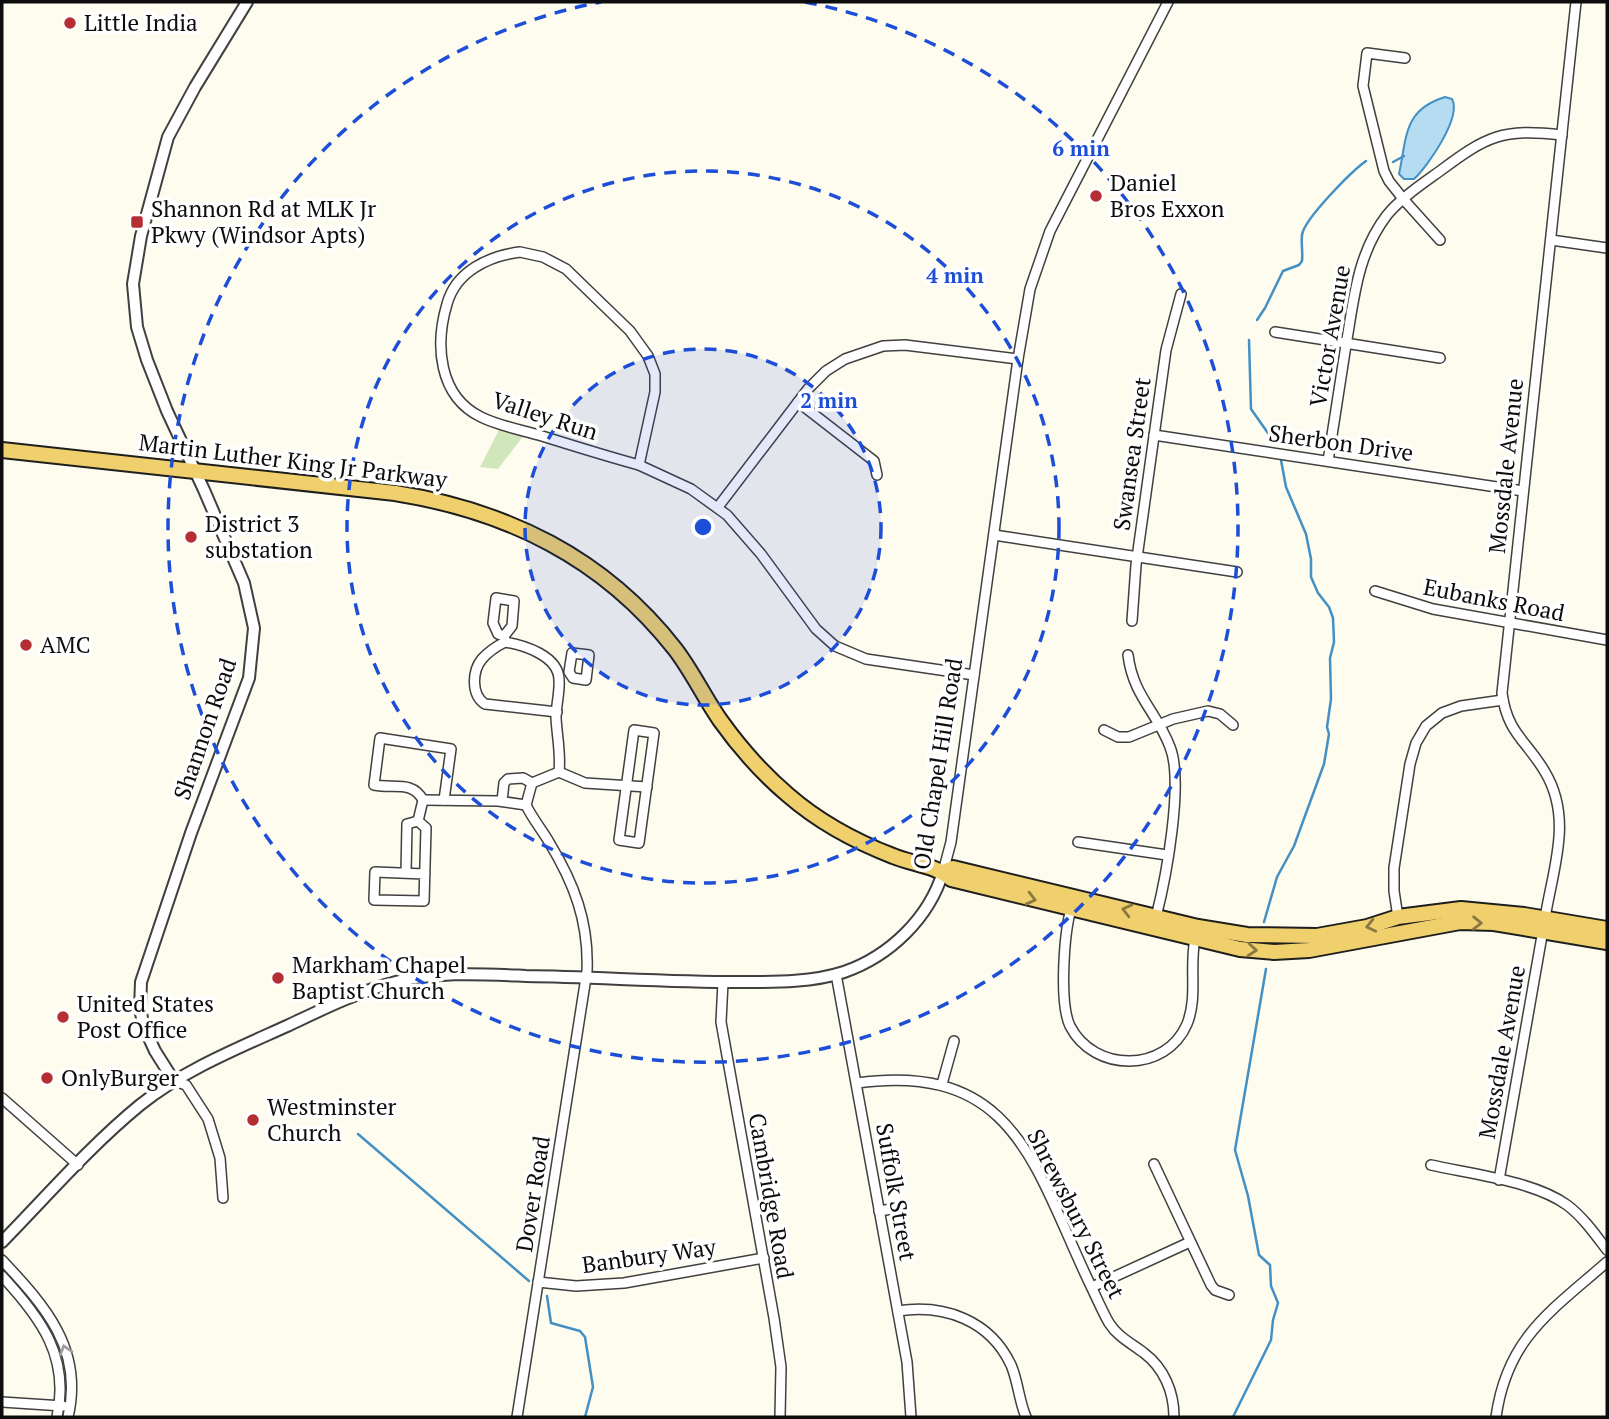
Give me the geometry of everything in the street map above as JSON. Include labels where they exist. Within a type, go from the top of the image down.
[{"type":"main road","name":"Martin Luther King Jr Parkway","points":[[2,450],[395,493],[436,500],[478,512],[545,540],[613,585],[647,617],[681,658],[719,719],[740,746],[788,796],[821,822],[844,834],[895,857],[943,872],[951,879],[1195,939],[1240,949],[1274,952],[1319,948],[1460,922],[1607,929]]},
{"type":"main road","name":"Martin Luther King Jr Parkway","points":[[943,872],[953,868],[1211,930],[1247,935],[1288,937],[1336,933],[1398,918],[1461,909],[1497,911],[1607,942]]},
{"type":"street","name":"Shannon Road","points":[[174,1081],[144,1027],[140,1009],[141,982],[189,839],[249,678],[254,621],[249,596],[212,506],[167,411],[140,339],[133,298],[143,226],[168,137],[247,2]]},
{"type":"street","name":"Old Chapel Hill Road","points":[[2,1242],[116,1126],[174,1081],[219,1057],[333,1005],[393,983],[461,974],[777,982],[836,974],[875,958],[906,934],[938,889],[951,842],[1030,289],[1050,231],[1168,2]]},
{"type":"street","name":"Mossdale Avenue","points":[[1499,1180],[1560,836],[1559,806],[1545,771],[1514,730],[1503,700],[1503,667],[1576,2]]},
{"type":"street","points":[[1405,58],[1366,48],[1363,86],[1376,144],[1389,181],[1440,240]]},
{"type":"street","name":"Victor Avenue","points":[[1328,461],[1359,270],[1379,227],[1404,200],[1470,148],[1490,138],[1524,131],[1562,135]]},
{"type":"street","points":[[1551,240],[1607,248]]},
{"type":"street","name":"Valley Run","points":[[639,465],[656,380],[648,356],[630,331],[566,269],[543,257],[507,254],[479,264],[470,271],[449,297],[441,341],[444,373],[457,397],[475,413],[491,421],[639,465],[691,489],[718,507],[739,527],[816,629],[835,646],[866,659],[974,675]]},
{"type":"street","name":"Swansea Street","points":[[1132,621],[1137,556],[1154,435],[1169,337],[1181,294]]},
{"type":"street","points":[[1275,332],[1440,358]]},
{"type":"street","points":[[718,507],[816,380],[852,356],[883,346],[924,346],[1018,359]]},
{"type":"street","points":[[798,402],[874,461],[877,475]]},
{"type":"street","name":"Sherbon Drive","points":[[1154,435],[1523,491]]},
{"type":"street","points":[[994,535],[1237,572]]},
{"type":"street","name":"Eubanks Road","points":[[1375,591],[1433,609],[1607,640]]},
{"type":"street","points":[[556,712],[485,704],[477,697],[477,667],[486,655],[505,639],[553,664],[559,675],[556,712],[559,772]]},
{"type":"street","points":[[1128,655],[1139,694],[1171,748],[1176,778],[1156,917]]},
{"type":"street","points":[[559,675],[569,673]]},
{"type":"street","points":[[1398,918],[1394,868],[1410,764],[1416,743],[1426,726],[1442,713],[1461,706],[1503,700]]},
{"type":"street","points":[[1104,730],[1118,737],[1129,737],[1159,724],[1208,711],[1220,714],[1233,725]]},
{"type":"street","points":[[634,730],[654,733],[646,787],[639,843],[619,840],[634,730]]},
{"type":"street","points":[[418,821],[423,800],[416,790],[411,787],[374,785],[380,738],[451,749],[444,800]]},
{"type":"street","points":[[423,800],[502,801],[526,805],[533,783],[559,772],[585,783],[646,787]]},
{"type":"street","points":[[502,801],[504,783],[508,779],[523,778],[533,783]]},
{"type":"street","name":"Dover Road","points":[[517,1417],[586,977],[588,944],[580,905],[563,866],[526,805]]},
{"type":"street","points":[[406,873],[407,824],[418,821]]},
{"type":"street","points":[[418,821],[426,828],[425,874],[424,901],[374,900],[375,872],[425,874]]},
{"type":"street","points":[[1078,842],[1167,855]]},
{"type":"street","points":[[1071,909],[1064,995],[1066,1017],[1081,1041],[1097,1053],[1112,1059],[1130,1061],[1150,1058],[1159,1055],[1178,1039],[1191,1013],[1191,964],[1195,939]]},
{"type":"street","name":"Suffolk Street","points":[[836,974],[907,1362],[911,1417]]},
{"type":"street","name":"Cambridge Road","points":[[723,982],[721,1022],[781,1367],[780,1417]]},
{"type":"street","points":[[942,1084],[954,1041]]},
{"type":"street","name":"Shrewsbury Street","points":[[857,1083],[904,1080],[942,1084],[985,1105],[999,1116],[1020,1139],[1033,1161],[1103,1313],[1114,1330],[1159,1367],[1169,1386],[1174,1417]]},
{"type":"street","points":[[174,1081],[184,1083],[206,1115],[217,1144],[223,1198]]},
{"type":"street","points":[[2,1098],[78,1165]]},
{"type":"street","points":[[1154,1164],[1211,1285],[1215,1290],[1229,1295]]},
{"type":"street","points":[[1431,1165],[1540,1191],[1566,1204],[1584,1220],[1607,1250]]},
{"type":"street","points":[[879,1211],[892,1209]]},
{"type":"street","points":[[1092,1287],[1190,1242]]},
{"type":"street","name":"Banbury Way","points":[[538,1282],[576,1286],[624,1283],[764,1258]]},
{"type":"street","points":[[2,1260],[31,1290],[58,1329],[70,1367],[68,1417]]},
{"type":"street","points":[[1496,1417],[1504,1377],[1520,1346],[1540,1321],[1607,1262]]},
{"type":"street","points":[[2,1276],[37,1316],[47,1333],[58,1369],[57,1417]]},
{"type":"street","points":[[898,1311],[922,1308],[943,1311],[963,1317],[983,1330],[1001,1349],[1012,1368],[1026,1417]]},
{"type":"street","points":[[2,1402],[70,1407]]},
{"type":"green space","points":[[500,428],[524,435],[498,469],[480,467]]},
{"type":"water","points":[[1445,97],[1452,99],[1454,107],[1442,141],[1414,179],[1404,179],[1399,174],[1406,137],[1414,117],[1421,109]]},
{"type":"waterway","points":[[1393,162],[1404,156]]},
{"type":"waterway","points":[[1257,320],[1283,271],[1299,265],[1302,261],[1302,235],[1311,218],[1366,161]]},
{"type":"waterway","points":[[1249,340],[1251,409],[1275,443]]},
{"type":"waterway","points":[[1264,922],[1277,877],[1294,846],[1324,764],[1331,699],[1330,658],[1334,642],[1333,618],[1311,577],[1306,534],[1286,487],[1281,460]]},
{"type":"waterway","points":[[1233,1417],[1271,1340],[1278,1303],[1271,1286],[1270,1265],[1259,1255],[1248,1196],[1235,1150],[1266,969]]},
{"type":"waterway","points":[[358,1134],[529,1281]]},
{"type":"waterway","points":[[547,1296],[551,1323],[580,1331],[585,1337],[593,1387],[585,1417]]},
{"type":"place","name":"Little India","points":[[70,23]]},
{"type":"place","name":"Daniel Bros Exxon","points":[[1096,196]]},
{"type":"place","name":"Shannon Rd at MLK Jr Pkwy (Windsor Apts)","points":[[137,222]]},
{"type":"place","name":"District 3 substation","points":[[191,537]]},
{"type":"place","name":"AMC","points":[[26,645]]},
{"type":"place","name":"Markham Chapel Baptist Church","points":[[278,978]]},
{"type":"place","name":"United States Post Office","points":[[63,1017]]},
{"type":"place","name":"OnlyBurger","points":[[47,1078]]},
{"type":"place","name":"Westminster Church","points":[[253,1120]]}]
